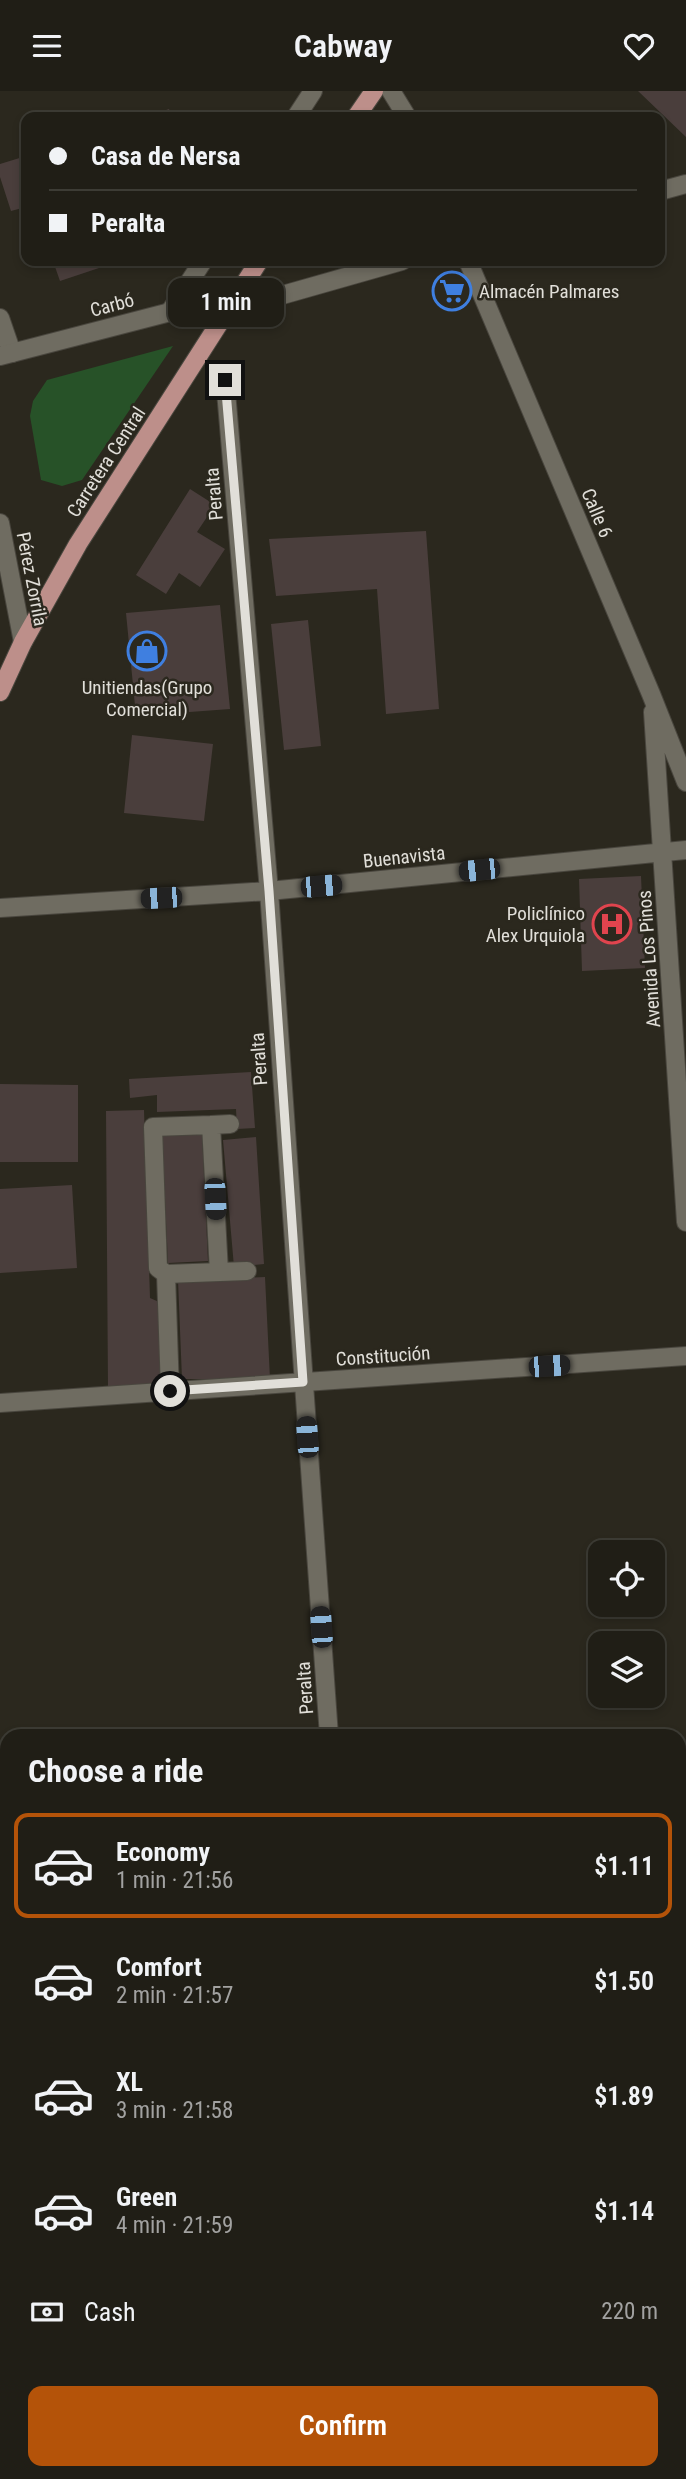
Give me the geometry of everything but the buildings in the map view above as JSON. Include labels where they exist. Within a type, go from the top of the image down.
[{"type":"main road","points":[[359,112],[374,91]]},
{"type":"main road","name":"Carretera Central","points":[[0,692],[23,642],[78,544],[256,266]]},
{"type":"street","points":[[299,112],[313,91]]},
{"type":"street","points":[[391,91],[404,112]]},
{"type":"street","points":[[665,190],[686,184]]},
{"type":"street","points":[[171,310],[200,266]]},
{"type":"street","points":[[279,296],[384,266]]},
{"type":"street","name":"Calle 6","points":[[470,266],[686,782]]},
{"type":"street","name":"Carbó","points":[[6,354],[236,295]]},
{"type":"street","points":[[0,318],[6,354]]},
{"type":"street","name":"Peralta","points":[[225,380],[269,891],[328,1729]]},
{"type":"street","name":"Pérez Zorrila","points":[[0,523],[23,642]]},
{"type":"street","name":"Avenida Los Pinos","points":[[651,694],[686,1222]]},
{"type":"street","name":"Buenavista","points":[[0,908],[269,891],[686,850]]},
{"type":"street","points":[[230,1124],[153,1127],[158,1268],[166,1274],[247,1271]]},
{"type":"street","points":[[211,1125],[219,1272]]},
{"type":"street","points":[[166,1274],[170,1391]]},
{"type":"street","name":"Constitución","points":[[0,1403],[686,1356]]},
{"type":"green space","points":[[173,346],[82,480],[62,486],[41,480],[30,416],[33,401],[47,380]]},
{"type":"place","name":"Almacén Palmares","points":[[452,291]]},
{"type":"place","name":"Unitiendas(Grupo Comercial)","points":[[147,651]]},
{"type":"place","name":"Policlínico Alex Urquiola","points":[[612,924]]},
{"type":"route","points":[[170,1391],[303,1382],[269,891],[225,380]]}]
